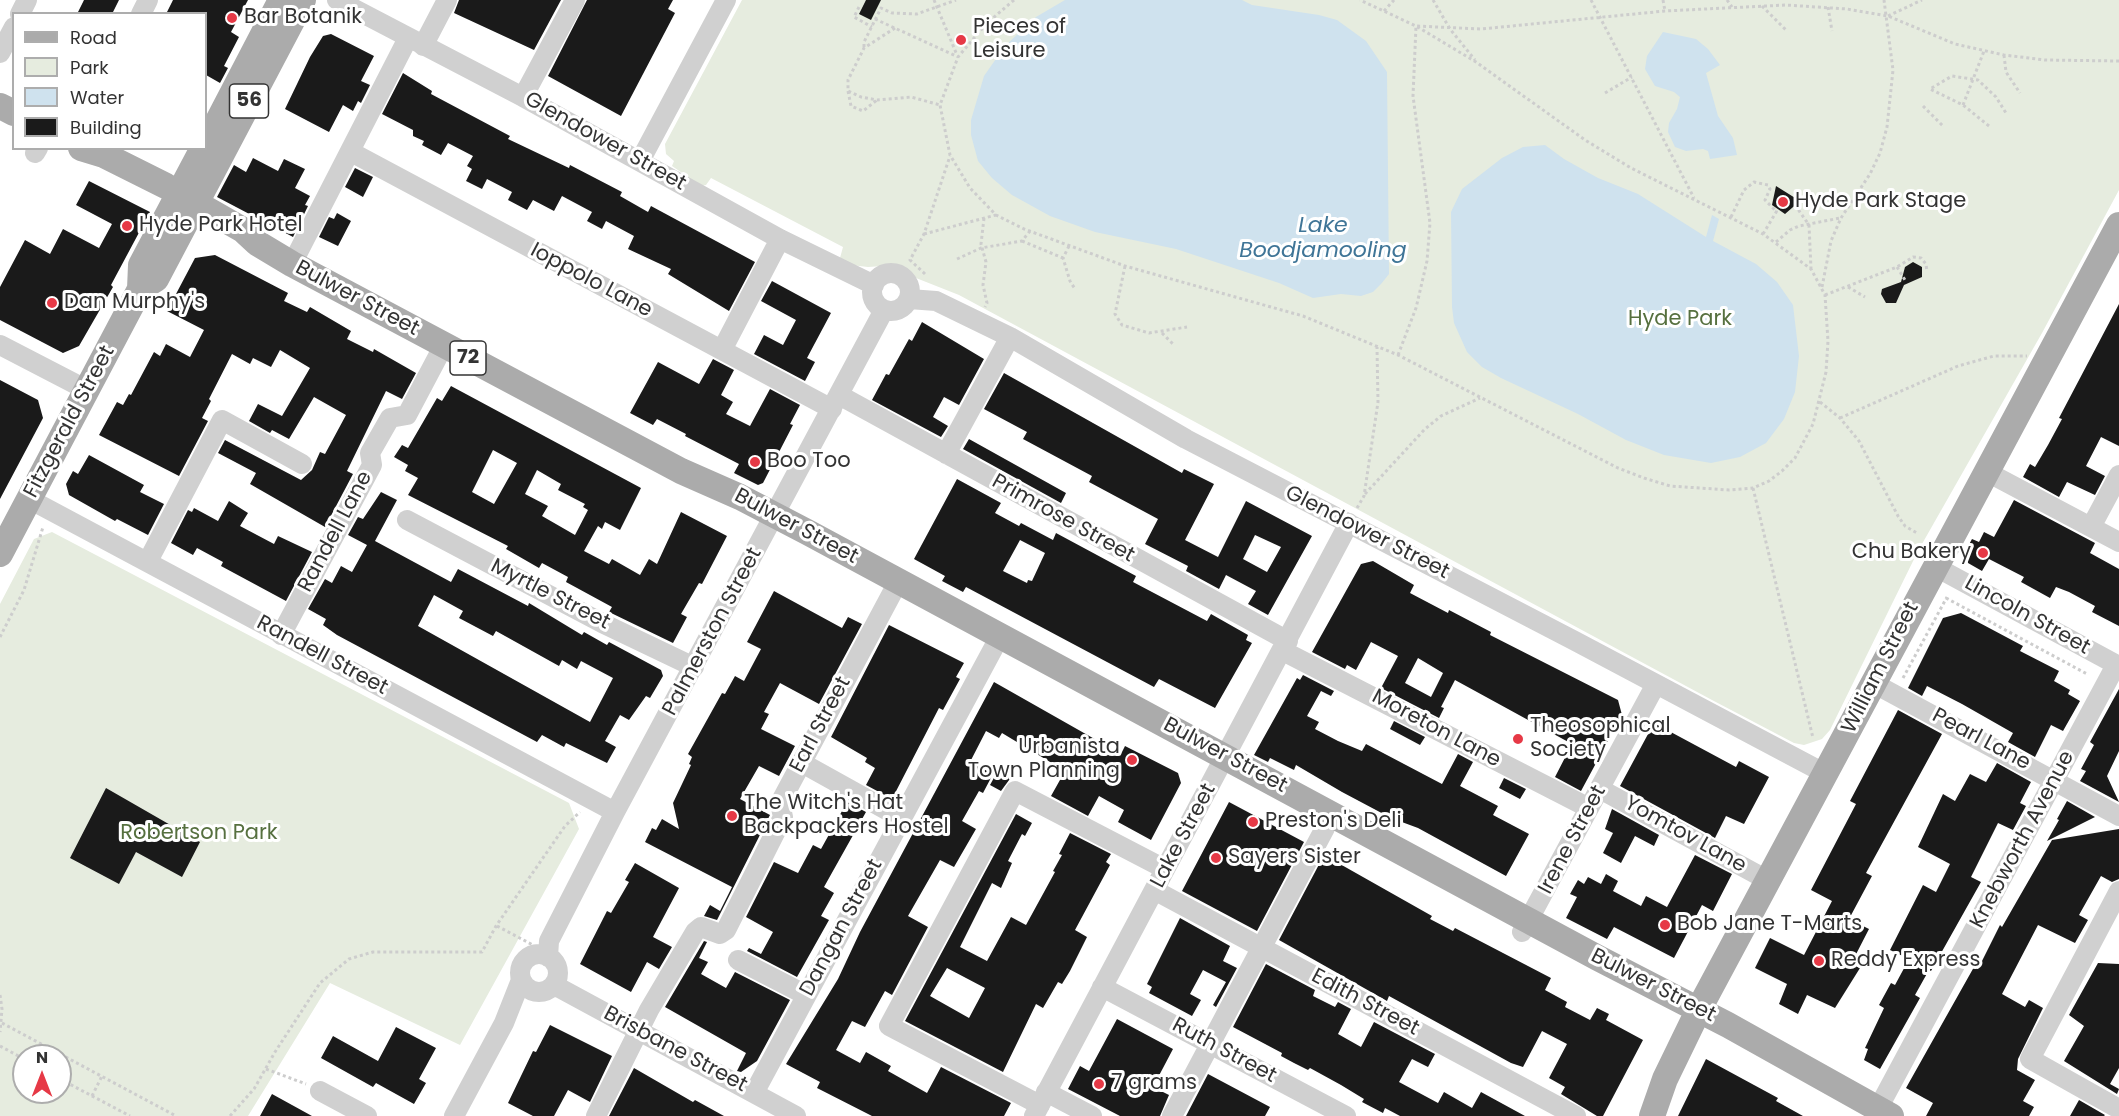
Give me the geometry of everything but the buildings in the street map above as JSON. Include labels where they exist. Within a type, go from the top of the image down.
[{"type":"main road","name":"56","points":[[207,142],[281,0]]},
{"type":"main road","name":"Fitzgerald Street","points":[[0,554],[140,289],[141,265],[184,204],[303,0]]},
{"type":"main road","name":"Bulwer Street","points":[[83,150],[104,155],[184,204],[234,239],[257,243],[292,264],[681,471],[740,497],[772,522],[893,589],[1223,763],[1876,1114]]},
{"type":"main road","name":"Fitzgerald Street","points":[[184,204],[202,150]]},
{"type":"main road","name":"William Street","points":[[1653,1116],[1665,1079],[1695,1016],[1826,774],[1884,689],[1934,566],[2119,225]]},
{"type":"main road","name":"Bulwer Street","points":[[1223,763],[1326,828],[1526,926]]},
{"type":"street","name":"Glendower Street","points":[[337,0],[523,97],[780,239],[874,285]]},
{"type":"street","points":[[292,264],[351,152],[416,42],[447,0]]},
{"type":"street","points":[[523,97],[575,0]]},
{"type":"street","points":[[640,161],[726,0]]},
{"type":"street","points":[[0,53],[12,31]]},
{"type":"street","name":"Ioppolo Lane","points":[[351,152],[722,350],[835,402]]},
{"type":"street","points":[[722,350],[780,239]]},
{"type":"street","points":[[884,275],[898,275],[908,285],[909,299],[897,310],[884,310],[875,301],[874,285],[884,275]]},
{"type":"street","name":"Glendower Street","points":[[909,299],[936,301],[1010,336],[1186,439],[1826,774]]},
{"type":"street","name":"Palmerston Street","points":[[548,954],[549,941],[615,812],[884,310]]},
{"type":"street","points":[[946,454],[1010,336]]},
{"type":"street","points":[[0,345],[87,390]]},
{"type":"street","name":"Randell Lane","points":[[281,635],[372,465],[370,453],[390,418],[407,415],[444,345]]},
{"type":"street","name":"Primrose Street","points":[[835,402],[946,454],[1286,646]]},
{"type":"street","points":[[148,561],[222,420],[302,464]]},
{"type":"street","points":[[1987,472],[2119,542]]},
{"type":"street","points":[[2091,527],[2119,475]]},
{"type":"street","name":"Randell Street","points":[[29,499],[615,812]]},
{"type":"street","name":"Myrtle Street","points":[[407,520],[602,623],[694,667]]},
{"type":"street","name":"Lake Street","points":[[1040,1104],[1286,646],[1349,523]]},
{"type":"street","name":"Lincoln Street","points":[[1934,566],[2118,665]]},
{"type":"street","name":"Earl Street","points":[[638,1030],[695,932],[701,927],[720,934],[726,930],[783,816],[780,803],[893,589]]},
{"type":"street","name":"Dangan Street","points":[[754,1093],[996,643]]},
{"type":"street","name":"Moreton Lane","points":[[1286,646],[1589,808]]},
{"type":"street","name":"Knebworth Avenue","points":[[1876,1114],[2118,665]]},
{"type":"street","name":"Irene Street","points":[[1526,926],[1656,684]]},
{"type":"street","name":"Pearl Lane","points":[[1884,689],[2119,816]]},
{"type":"street","points":[[802,763],[901,818]]},
{"type":"street","name":"Yomtov Lane","points":[[1600,789],[1769,881]]},
{"type":"street","points":[[1092,1116],[1040,1104],[889,1026],[1015,791],[1165,869]]},
{"type":"street","points":[[1172,1116],[1326,828]]},
{"type":"street","name":"Edith Street","points":[[1154,890],[1576,1116]]},
{"type":"street","points":[[2119,891],[2030,1059],[2119,1109]]},
{"type":"street","points":[[548,954],[558,973],[554,985],[545,991],[528,986],[521,967],[524,961],[536,955],[548,954]]},
{"type":"street","points":[[738,960],[806,995]]},
{"type":"street","name":"Brisbane Street","points":[[554,985],[796,1116]]},
{"type":"street","points":[[454,1116],[504,1023],[528,986]]},
{"type":"street","name":"Ruth Street","points":[[1102,987],[1346,1116]]},
{"type":"street","points":[[596,1116],[638,1030]]},
{"type":"street","points":[[320,1091],[367,1116]]},
{"type":"path","points":[[934,0],[958,57]]},
{"type":"path","points":[[877,100],[863,111],[851,106],[848,80],[881,8],[892,13],[917,14],[937,9],[956,0]]},
{"type":"path","points":[[1014,0],[986,24],[958,57],[940,105],[950,155],[970,188],[996,215],[1030,231],[1125,266],[1303,316],[1398,355],[1609,463],[1670,486],[1700,489],[1754,488],[1769,481],[1795,458],[1813,424],[1820,401],[1828,341],[1825,295],[1811,269],[1763,234],[1631,168],[1586,140],[1476,62],[1416,26],[1360,0]]},
{"type":"path","points":[[1384,11],[1394,0]]},
{"type":"path","points":[[1433,0],[1450,29],[1476,62]]},
{"type":"path","points":[[1592,0],[1694,199]]},
{"type":"path","points":[[1594,4],[1596,0]]},
{"type":"path","points":[[1663,0],[1665,11]]},
{"type":"path","points":[[1727,0],[1732,7]]},
{"type":"path","points":[[1818,0],[1822,7]]},
{"type":"path","points":[[1822,289],[1831,240],[1841,218],[1870,174],[1880,153],[1887,127],[1893,70],[1888,16],[1884,0]]},
{"type":"path","points":[[1888,16],[1922,0]]},
{"type":"path","points":[[1416,26],[1481,29],[1665,11],[1762,6],[1828,7],[1888,16],[1928,34],[2004,55],[2044,60],[2119,61]]},
{"type":"path","points":[[1762,6],[1787,31]]},
{"type":"path","points":[[859,7],[854,17],[872,27]]},
{"type":"path","points":[[1828,7],[1832,31]]},
{"type":"path","points":[[875,19],[958,57]]},
{"type":"path","points":[[1398,355],[1416,308],[1427,261],[1430,223],[1413,96],[1416,26]]},
{"type":"path","points":[[864,48],[895,28]]},
{"type":"path","points":[[1963,105],[1984,51]]},
{"type":"path","points":[[2004,55],[2006,72],[2012,85],[2020,93]]},
{"type":"path","points":[[1989,126],[1963,105],[1930,90],[1952,76],[1973,79],[1987,86],[2006,113]]},
{"type":"path","points":[[1605,93],[1632,77]]},
{"type":"path","points":[[848,91],[877,100],[911,97],[940,105]]},
{"type":"path","points":[[1923,106],[1944,127]]},
{"type":"path","points":[[926,274],[910,260],[924,234],[950,155]]},
{"type":"path","points":[[1731,217],[1744,190],[1754,182],[1768,185],[1770,189],[1766,200],[1777,211],[1763,234]]},
{"type":"path","points":[[1795,205],[1809,225],[1811,269]]},
{"type":"path","points":[[924,234],[996,215]]},
{"type":"path","points":[[978,321],[987,303],[983,285],[986,262],[981,248],[984,218]]},
{"type":"path","points":[[1776,242],[1790,230],[1841,218]]},
{"type":"path","points":[[1022,241],[1030,231]]},
{"type":"path","points":[[957,259],[981,248],[1022,241],[1063,258]]},
{"type":"path","points":[[1069,246],[1063,258],[1070,282],[1075,289]]},
{"type":"path","points":[[1825,295],[1897,267],[1906,259],[1921,258],[1926,264],[1927,272]]},
{"type":"path","points":[[1125,266],[1116,303],[1118,321],[1134,330],[1162,333],[1187,327]]},
{"type":"path","points":[[1897,267],[1905,280]]},
{"type":"path","points":[[1848,286],[1864,297]]},
{"type":"path","points":[[1162,333],[1174,345]]},
{"type":"path","points":[[1364,496],[1378,402],[1377,346]]},
{"type":"path","points":[[1840,418],[1958,366],[1994,356],[2026,356],[2046,363]]},
{"type":"path","points":[[1349,523],[1364,496],[1425,429],[1441,416],[1481,397]]},
{"type":"path","points":[[1820,401],[1840,418],[1870,461],[1898,516],[1905,526],[1917,533]]},
{"type":"path","points":[[1754,488],[1813,738]]},
{"type":"path","points":[[0,637],[24,590],[44,525]]},
{"type":"path","points":[[1884,689],[1949,593]]},
{"type":"path","points":[[1946,598],[2087,675]]},
{"type":"path","points":[[230,1116],[248,1098],[320,983],[349,959],[373,952],[482,952],[496,926],[566,826],[590,799]]},
{"type":"path","points":[[496,926],[548,954]]},
{"type":"path","points":[[0,995],[3,1023],[0,1032]]},
{"type":"path","points":[[3,1023],[176,1116]]},
{"type":"path","points":[[266,1069],[320,1091]]},
{"type":"path","points":[[92,1096],[102,1076]]},
{"type":"path","points":[[72,1085],[130,1116]]},
{"type":"green space","name":"Hyde Park","points":[[742,0],[2119,0],[2119,190],[2042,333],[1918,551],[1830,730],[1822,739],[1804,745],[1794,743],[1712,700],[959,295],[916,278],[898,265],[868,267],[842,264],[840,258],[843,247],[711,178],[706,185],[701,186],[672,166],[674,161],[666,154],[665,144]]},
{"type":"green space","name":"Robertson Park","points":[[52,532],[569,803],[579,829],[460,1045],[330,983],[248,1116],[0,1116],[0,604],[34,539]]},
{"type":"water","name":"Lake Boodjamooling","points":[[1065,0],[1242,0],[1252,5],[1337,20],[1366,41],[1387,72],[1389,274],[1381,284],[1373,292],[1361,296],[1341,294],[1313,298],[1279,283],[1176,249],[1095,232],[1050,216],[1012,195],[992,178],[978,161],[971,135],[971,120],[984,76],[1005,46],[1036,17]]},
{"type":"water","points":[[1663,32],[1696,39],[1708,49],[1720,65],[1706,73],[1718,116],[1733,138],[1737,155],[1710,159],[1708,151],[1703,149],[1686,151],[1675,147],[1668,132],[1669,123],[1677,109],[1680,97],[1674,92],[1655,86],[1645,69],[1647,56]]},
{"type":"water","name":"Lake Boodjamooling","points":[[1545,145],[1564,159],[1598,178],[1638,194],[1706,237],[1712,215],[1719,219],[1713,241],[1756,264],[1777,282],[1793,305],[1799,356],[1795,392],[1784,419],[1766,443],[1740,457],[1711,463],[1664,455],[1626,440],[1578,414],[1501,378],[1482,367],[1467,352],[1454,323],[1452,307],[1451,212],[1462,189],[1502,158],[1523,147]]},
{"type":"place","name":"Bar Botanik","points":[[232,18]]},
{"type":"place","name":"Pieces of Leisure","points":[[961,40]]},
{"type":"place","name":"Hyde Park Stage","points":[[1783,202]]},
{"type":"place","name":"Hyde Park Hotel","points":[[127,226]]},
{"type":"place","name":"Dan Murphy's","points":[[52,303]]},
{"type":"place","name":"Boo Too","points":[[755,462]]},
{"type":"place","name":"Chu Bakery","points":[[1983,553]]},
{"type":"place","name":"Theosophical Society","points":[[1518,739]]},
{"type":"place","name":"Urbanista Town Planning","points":[[1132,760]]},
{"type":"place","name":"The Witch's Hat Backpackers Hostel","points":[[732,816]]},
{"type":"place","name":"Preston's Deli","points":[[1253,822]]},
{"type":"place","name":"Sayers Sister","points":[[1216,858]]},
{"type":"place","name":"Bob Jane T-Marts","points":[[1665,925]]},
{"type":"place","name":"Reddy Express","points":[[1819,961]]},
{"type":"place","name":"7 grams","points":[[1099,1084]]}]
